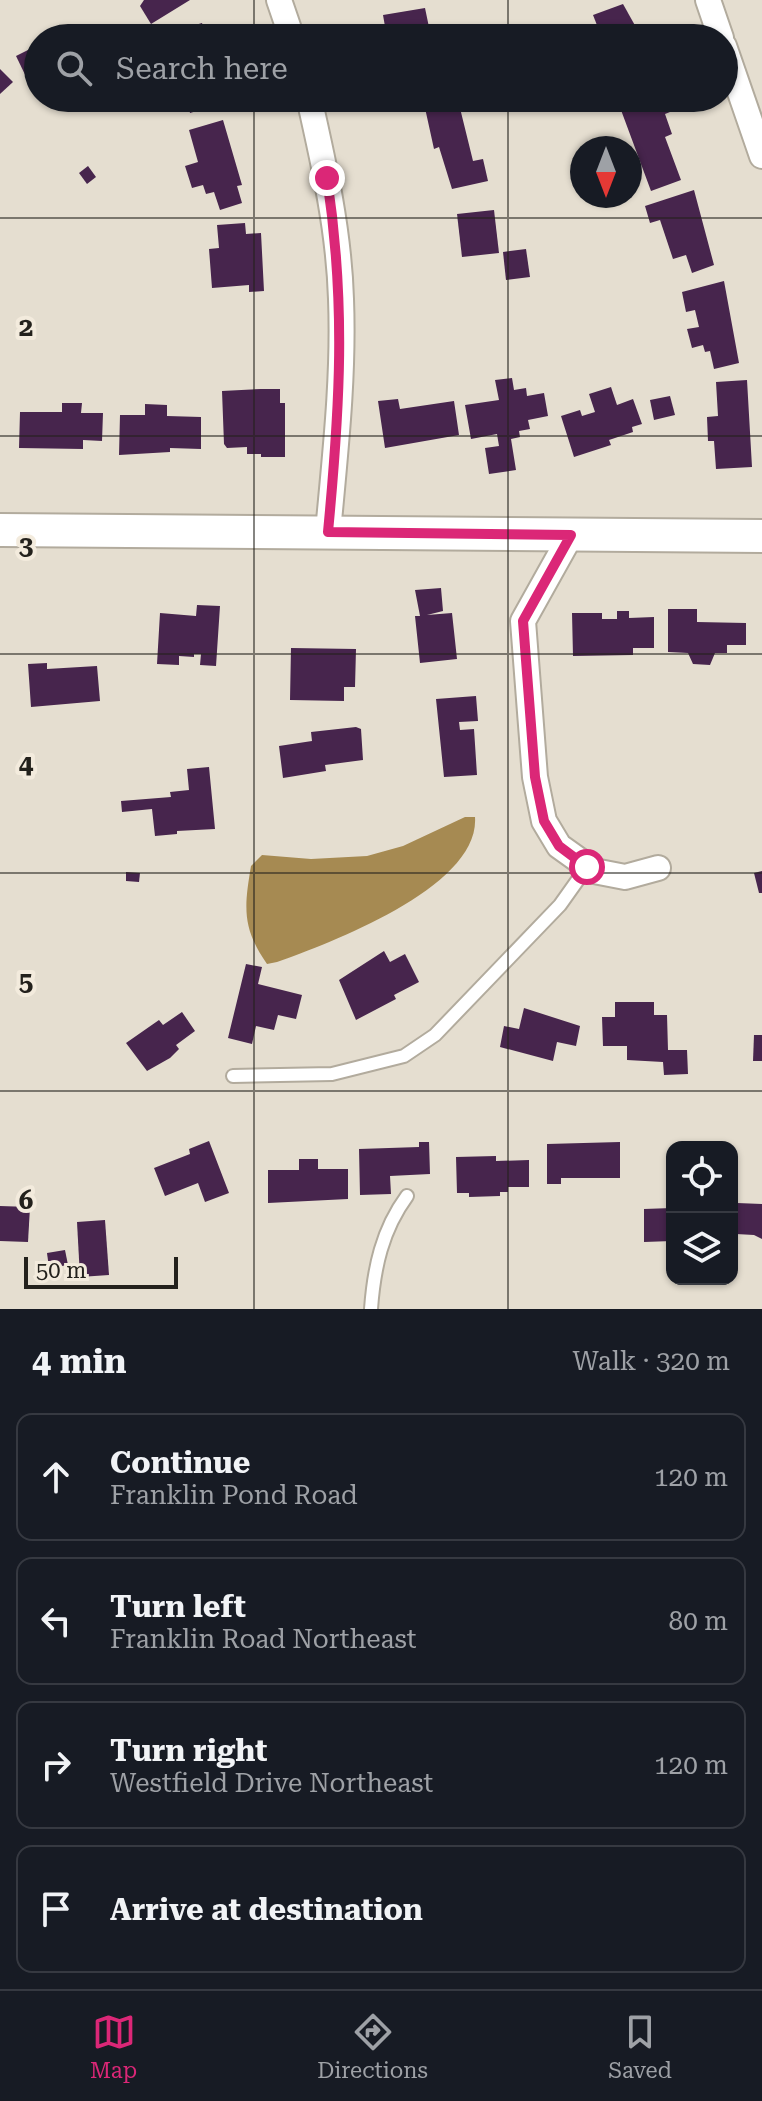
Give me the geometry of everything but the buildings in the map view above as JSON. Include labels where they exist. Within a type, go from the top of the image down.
[{"type":"street","points":[[279,0],[287,24]]},
{"type":"street","points":[[708,0],[716,24]]},
{"type":"street","points":[[738,87],[762,156]]},
{"type":"street","points":[[312,112],[327,178],[341,296],[337,426],[328,532]]},
{"type":"street","points":[[0,530],[762,536]]},
{"type":"street","points":[[571,535],[523,621],[535,777],[544,821],[559,846],[587,867],[625,877],[658,868]]},
{"type":"lane","points":[[233,1076],[332,1074],[404,1056],[435,1035],[560,905],[587,867]]},
{"type":"lane","points":[[371,1309],[379,1249],[393,1215],[407,1196]]},
{"type":"shaded area","points":[[465,817],[475,817],[470,843],[454,867],[429,889],[364,926],[267,964],[249,928],[246,906],[251,866],[262,855],[311,859],[367,856],[403,846]]},
{"type":"route","points":[[327,178],[336,241],[342,342],[328,532],[571,535],[523,621],[535,777],[544,821],[559,846],[587,867]]}]
